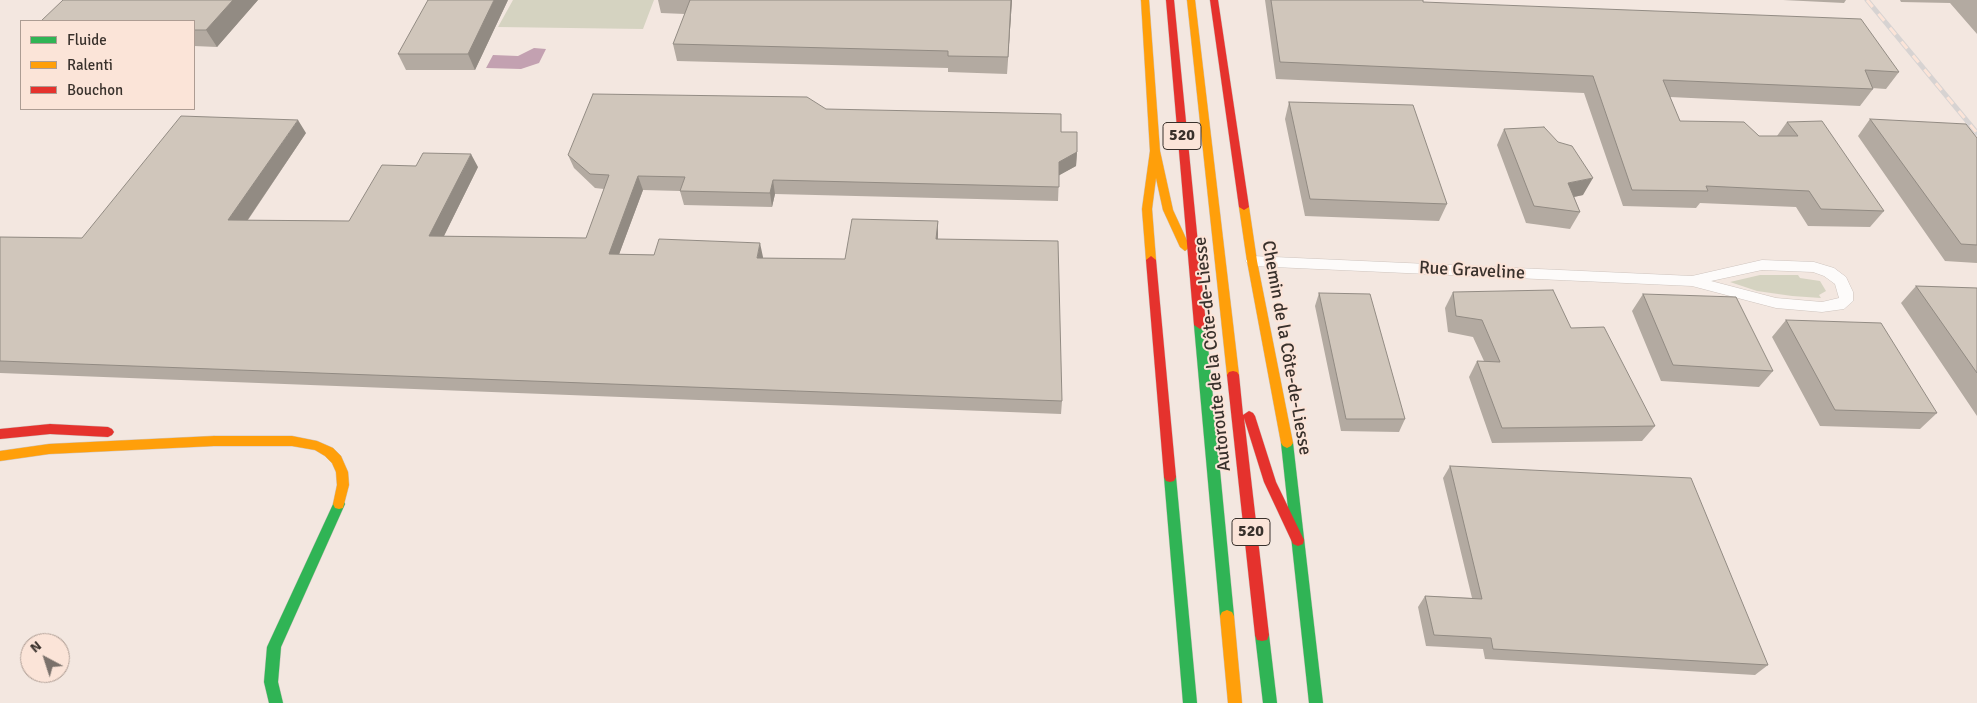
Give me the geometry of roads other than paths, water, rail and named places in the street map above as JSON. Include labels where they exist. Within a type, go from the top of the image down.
[{"type":"main road","points":[[1145,0],[1155,151],[1168,210],[1195,272]]},
{"type":"main road","name":"Autoroute de la Côte-de-Liesse","points":[[1170,0],[1235,703]]},
{"type":"main road","name":"Autoroute de la Côte-de-Liesse","points":[[1191,0],[1270,703]]},
{"type":"main road","name":"Chemin de la Côte-de-Liesse","points":[[1214,0],[1252,261],[1286,435],[1316,703]]},
{"type":"main road","points":[[1155,151],[1147,209],[1190,703]]},
{"type":"main road","points":[[1231,362],[1270,482],[1298,540]]},
{"type":"main road","points":[[0,434],[71,429],[214,441],[306,443],[329,452],[337,460],[342,472],[344,485],[336,512],[274,647],[271,664],[271,682],[276,703]]},
{"type":"main road","points":[[0,456],[49,449],[214,441]]},
{"type":"street","name":"Rue Graveline","points":[[1252,261],[1692,280],[1764,301],[1794,305],[1831,306],[1844,304],[1846,297],[1844,286],[1836,276],[1814,267],[1762,265],[1692,280]]},
{"type":"railway","points":[[1867,0],[1977,133]]}]
